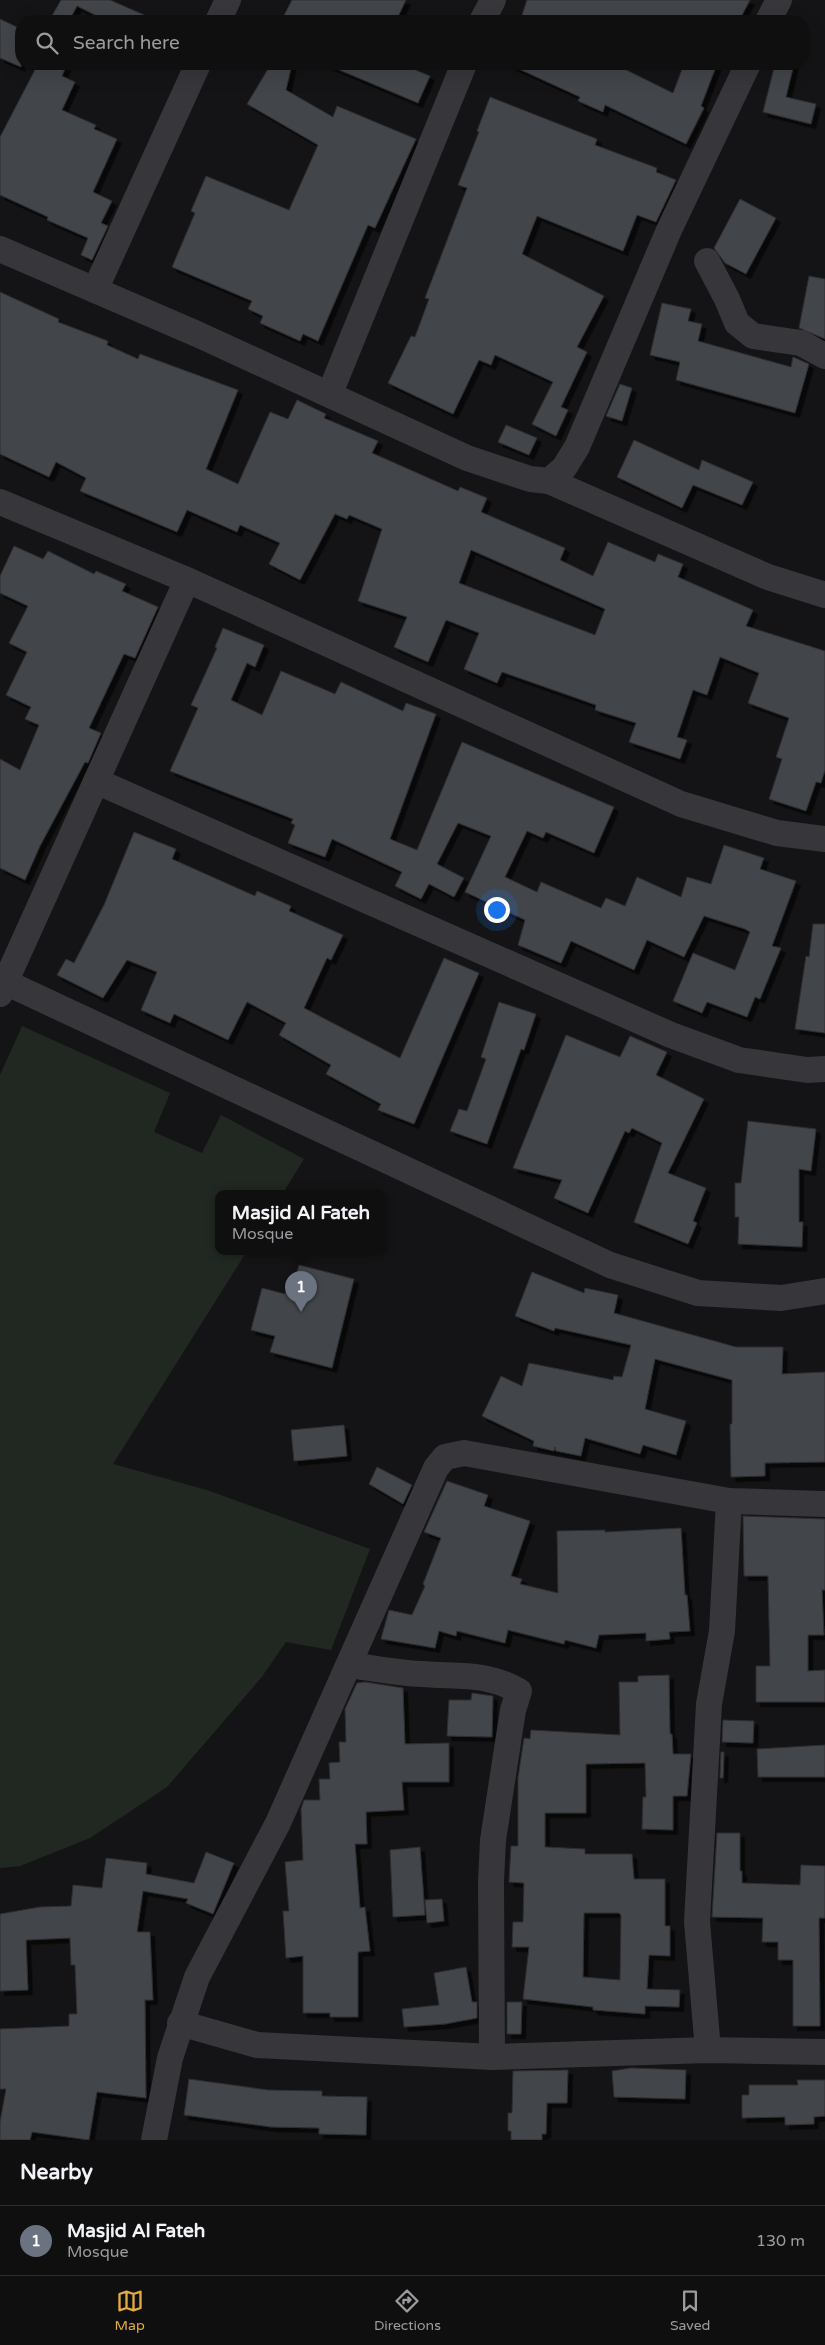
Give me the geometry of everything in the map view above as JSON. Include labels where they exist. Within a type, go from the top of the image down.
[{"type":"street","points":[[221,15],[228,0]]},
{"type":"street","points":[[485,15],[493,0]]},
{"type":"street","points":[[771,15],[779,0]]},
{"type":"street","points":[[95,290],[195,70]]},
{"type":"street","points":[[330,394],[462,70]]},
{"type":"street","points":[[549,481],[564,468],[577,447],[669,230],[745,70]]},
{"type":"street","points":[[0,249],[330,394],[467,458],[530,480],[549,481],[768,577],[825,595]]},
{"type":"street","points":[[707,261],[727,299],[736,323],[753,336],[801,342],[825,356]]},
{"type":"street","points":[[0,502],[187,580],[681,804],[777,833],[825,839]]},
{"type":"street","points":[[187,580],[3,988],[610,1265],[698,1294],[781,1298],[825,1291]]},
{"type":"street","points":[[96,781],[671,1035],[739,1060],[807,1070],[825,1069]]},
{"type":"street","points":[[154,2140],[170,2058],[180,2023],[197,1977],[278,1822],[436,1468],[446,1457],[464,1453],[729,1501],[825,1504]]},
{"type":"street","points":[[708,2050],[697,1922],[709,1704],[722,1630],[729,1501]]},
{"type":"street","points":[[349,1665],[420,1674],[480,1677],[501,1681],[519,1692],[514,1710],[493,1840],[491,1881],[492,2056]]},
{"type":"street","points":[[180,2023],[258,2046],[492,2056],[708,2050],[825,2052]]},
{"type":"shaded area","points":[[22,1026],[170,1093],[154,1132],[202,1153],[221,1115],[304,1159],[285,1190],[215,1190],[215,1255],[244,1255],[113,1464],[207,1490],[370,1549],[331,1650],[286,1642],[261,1678],[167,1787],[90,1838],[20,1866],[0,1868],[0,1075]]},
{"type":"building","points":[[61,0],[110,0],[144,15],[95,15],[77,6],[72,15],[52,15]]},
{"type":"building","points":[[292,0],[406,0],[399,15],[284,15]]},
{"type":"building","points":[[527,0],[750,0],[742,15],[522,15]]},
{"type":"building","points":[[0,19],[15,26],[15,64],[0,58]]},
{"type":"building","points":[[35,70],[64,70],[62,76],[75,82],[62,110],[96,125],[94,129],[117,139],[93,192],[112,201],[101,223],[108,226],[92,260],[81,255],[88,238],[47,220],[48,217],[0,195],[0,137]]},
{"type":"building","points":[[267,70],[291,70],[286,90],[333,117],[337,106],[416,139],[375,228],[368,225],[318,341],[303,334],[300,341],[260,323],[263,316],[248,309],[252,301],[172,267],[195,213],[191,211],[206,176],[289,210],[318,145],[247,104]]},
{"type":"building","points":[[339,70],[416,70],[430,76],[418,103]]},
{"type":"building","points":[[521,70],[626,70],[673,93],[682,70],[715,70],[701,106],[704,108],[686,144],[605,105],[603,112],[578,101],[580,97]]},
{"type":"building","points":[[774,70],[793,70],[786,97],[816,104],[811,124],[763,112]]},
{"type":"building","points":[[490,97],[597,139],[595,145],[657,168],[656,172],[676,180],[656,222],[637,215],[623,251],[537,216],[522,254],[604,296],[577,347],[587,352],[561,407],[568,410],[556,436],[532,424],[553,382],[495,355],[491,365],[479,360],[453,414],[388,383],[411,336],[415,337],[429,299],[425,298],[467,188],[458,185],[479,132],[477,131]]},
{"type":"building","points":[[740,199],[776,218],[746,274],[725,263],[714,248]]},
{"type":"building","points":[[809,276],[825,279],[825,339],[799,328]]},
{"type":"building","points":[[0,292],[59,319],[58,322],[108,341],[107,345],[138,359],[140,354],[238,390],[206,469],[238,484],[270,412],[288,419],[297,400],[326,414],[324,418],[378,441],[372,453],[458,491],[460,487],[487,498],[481,512],[565,548],[560,560],[593,576],[608,542],[655,562],[658,554],[683,564],[678,577],[753,610],[746,626],[825,651],[825,770],[821,783],[816,782],[806,811],[769,799],[782,759],[776,757],[789,718],[748,703],[759,673],[720,657],[707,695],[693,690],[677,737],[687,740],[680,759],[629,742],[636,723],[595,710],[596,705],[502,672],[497,683],[464,669],[479,633],[446,620],[428,662],[394,647],[407,617],[358,601],[382,529],[349,515],[347,519],[335,514],[300,580],[269,564],[280,543],[240,525],[237,532],[187,510],[177,532],[80,491],[86,478],[56,462],[49,477],[0,454]],"holes":[[[471,550],[605,609],[595,635],[459,583]]]},
{"type":"building","points":[[662,303],[691,309],[688,321],[702,324],[698,341],[791,367],[793,357],[809,364],[795,413],[676,380],[680,362],[650,355]]},
{"type":"building","points":[[620,384],[632,388],[622,421],[606,416]]},
{"type":"building","points":[[506,425],[537,438],[529,455],[498,442]]},
{"type":"building","points":[[634,440],[699,470],[702,460],[753,482],[742,505],[693,485],[682,508],[617,477]]},
{"type":"building","points":[[14,546],[43,559],[48,551],[94,574],[96,571],[126,584],[122,591],[158,607],[135,658],[124,654],[89,728],[101,733],[88,763],[85,762],[40,846],[25,880],[0,868],[0,759],[20,770],[39,725],[25,719],[31,707],[6,695],[27,652],[9,643],[28,606],[0,593],[0,576]]},
{"type":"building","points":[[223,628],[264,645],[255,667],[247,663],[231,700],[262,715],[281,671],[335,694],[341,682],[403,711],[406,703],[436,714],[390,839],[417,850],[462,742],[614,807],[594,853],[546,832],[543,838],[527,831],[505,877],[537,892],[541,882],[601,908],[606,898],[625,906],[637,877],[681,897],[687,877],[711,884],[724,845],[764,858],[760,869],[796,881],[772,946],[781,948],[760,999],[755,997],[747,1017],[707,1002],[702,1013],[673,1001],[693,953],[735,970],[750,932],[745,929],[704,916],[684,957],[647,940],[634,970],[571,941],[561,963],[518,945],[525,920],[465,892],[491,836],[458,823],[437,864],[464,878],[454,897],[429,884],[421,899],[395,886],[402,872],[332,839],[325,857],[288,843],[295,825],[291,823],[293,819],[170,771],[198,708],[191,705],[217,648],[215,647]]},
{"type":"building","points":[[134,832],[176,849],[172,859],[255,896],[257,891],[291,906],[289,911],[343,935],[331,960],[327,958],[304,1008],[400,1058],[444,958],[479,973],[414,1124],[378,1110],[381,1104],[326,1074],[331,1065],[279,1035],[286,1023],[247,1002],[228,1040],[174,1014],[170,1023],[141,1010],[157,972],[127,960],[103,998],[57,975],[66,959],[74,963],[104,905]]},
{"type":"building","points":[[813,924],[825,924],[825,1033],[795,1029],[806,956],[809,957]]},
{"type":"building","points":[[499,1002],[536,1014],[524,1050],[521,1049],[487,1144],[450,1131],[459,1109],[467,1111],[486,1059],[481,1057]]},
{"type":"building","points":[[566,1035],[620,1057],[630,1036],[667,1052],[656,1075],[704,1099],[668,1173],[706,1188],[693,1221],[697,1223],[688,1244],[634,1222],[662,1143],[632,1128],[629,1133],[625,1131],[588,1213],[554,1198],[562,1180],[513,1168]]},
{"type":"building","points":[[748,1121],[816,1129],[811,1171],[799,1169],[799,1222],[803,1222],[802,1247],[738,1244],[739,1217],[735,1217],[735,1183],[741,1183]]},
{"type":"building","points":[[299,1265],[354,1279],[332,1368],[270,1352],[275,1336],[251,1330],[262,1288],[285,1294],[289,1279],[295,1280]]},
{"type":"building","points":[[532,1272],[584,1293],[585,1288],[618,1295],[614,1313],[736,1347],[783,1347],[782,1374],[825,1372],[825,1462],[765,1463],[765,1476],[731,1477],[730,1424],[732,1424],[732,1380],[655,1359],[645,1409],[686,1421],[676,1455],[643,1445],[640,1454],[585,1438],[581,1456],[556,1451],[555,1447],[554,1451],[533,1446],[534,1441],[482,1416],[501,1376],[522,1386],[529,1363],[613,1380],[614,1376],[622,1377],[631,1345],[555,1328],[554,1331],[515,1316]]},
{"type":"building","points":[[344,1425],[347,1456],[294,1461],[291,1430]]},
{"type":"building","points":[[377,1467],[412,1485],[403,1504],[369,1484]]},
{"type":"building","points":[[447,1481],[488,1495],[484,1506],[530,1521],[511,1576],[522,1579],[520,1584],[558,1593],[557,1531],[605,1530],[605,1532],[681,1528],[685,1595],[687,1595],[690,1631],[669,1632],[670,1639],[646,1641],[646,1633],[599,1635],[596,1648],[565,1640],[564,1644],[508,1630],[505,1643],[457,1631],[456,1636],[439,1631],[435,1648],[381,1639],[389,1610],[412,1615],[425,1586],[423,1584],[441,1538],[424,1532]]},
{"type":"building","points":[[743,1516],[825,1519],[825,1590],[822,1590],[824,1635],[808,1635],[808,1671],[825,1670],[825,1702],[756,1702],[756,1666],[770,1666],[768,1576],[744,1576]]},
{"type":"building","points":[[669,1675],[670,1734],[672,1734],[673,1754],[691,1754],[687,1796],[673,1796],[673,1830],[642,1829],[643,1797],[646,1797],[645,1763],[586,1764],[586,1813],[545,1813],[545,1847],[585,1849],[585,1854],[632,1854],[634,1879],[665,1879],[665,1926],[670,1926],[670,1956],[649,1955],[647,1989],[680,1990],[679,2007],[645,2006],[645,2014],[593,2010],[593,2007],[523,1999],[529,1947],[512,1947],[513,1922],[523,1922],[524,1883],[509,1882],[511,1846],[518,1846],[518,1778],[524,1738],[530,1739],[531,1730],[620,1735],[619,1682],[638,1682],[638,1676]],"holes":[[[584,1913],[619,1913],[621,1915],[620,1980],[583,1977]]]},
{"type":"building","points":[[365,1682],[403,1688],[405,1744],[449,1743],[449,1782],[402,1782],[404,1810],[366,1812],[367,1844],[355,1844],[360,1908],[365,1907],[370,1951],[358,1952],[358,2017],[330,2017],[330,2013],[303,2013],[303,1956],[286,1958],[283,1911],[289,1911],[285,1862],[303,1860],[301,1809],[304,1800],[320,1800],[319,1779],[330,1779],[329,1763],[340,1762],[339,1742],[346,1742],[345,1709],[357,1683]]},
{"type":"building","points":[[472,1693],[493,1696],[492,1737],[447,1736],[449,1700],[471,1700]]},
{"type":"building","points":[[723,1720],[754,1721],[753,1743],[722,1742]]},
{"type":"building","points":[[825,1745],[825,1777],[758,1777],[757,1749]]},
{"type":"building","points":[[721,1752],[724,1752],[723,1778],[720,1778]]},
{"type":"building","points":[[717,1833],[740,1833],[740,1871],[742,1871],[742,1883],[800,1885],[801,1865],[825,1866],[825,1918],[819,1918],[820,2026],[793,2026],[793,1960],[778,1960],[778,1942],[762,1942],[763,1918],[712,1917]]},
{"type":"building","points":[[420,1847],[425,1915],[393,1917],[390,1850]]},
{"type":"building","points":[[206,1852],[234,1863],[213,1914],[186,1903],[188,1899],[143,1891],[137,1932],[150,1932],[153,2000],[145,2000],[146,2098],[97,2092],[89,2140],[32,2132],[30,2140],[0,2140],[0,2122],[6,2089],[0,2089],[0,2029],[69,2026],[69,2014],[77,2014],[75,1965],[71,1965],[70,1938],[26,1940],[28,1990],[0,1991],[0,1914],[40,1907],[71,1906],[73,1885],[102,1888],[106,1858],[147,1863],[146,1874],[194,1883]]},
{"type":"building","points":[[442,1899],[444,1921],[427,1923],[425,1900]]},
{"type":"building","points":[[466,1967],[472,2002],[477,2002],[477,2018],[445,2024],[404,2027],[402,2009],[439,2005],[434,1973]]},
{"type":"building","points":[[507,2002],[522,2002],[521,2034],[507,2034]]},
{"type":"building","points":[[631,2068],[686,2070],[685,2099],[614,2097],[612,2071]]},
{"type":"building","points":[[568,2070],[567,2103],[547,2103],[546,2134],[542,2134],[542,2140],[511,2140],[511,2131],[508,2131],[508,2113],[512,2113],[513,2071]]},
{"type":"building","points":[[189,2079],[268,2090],[322,2091],[322,2096],[367,2097],[366,2135],[319,2134],[319,2128],[271,2127],[184,2115]]},
{"type":"building","points":[[797,2080],[825,2080],[825,2116],[814,2117],[814,2124],[785,2125],[785,2117],[742,2118],[742,2095],[749,2095],[749,2085],[798,2085]]},
{"type":"place","name":"Masjid Al Fateh","points":[[301,1312]]}]
